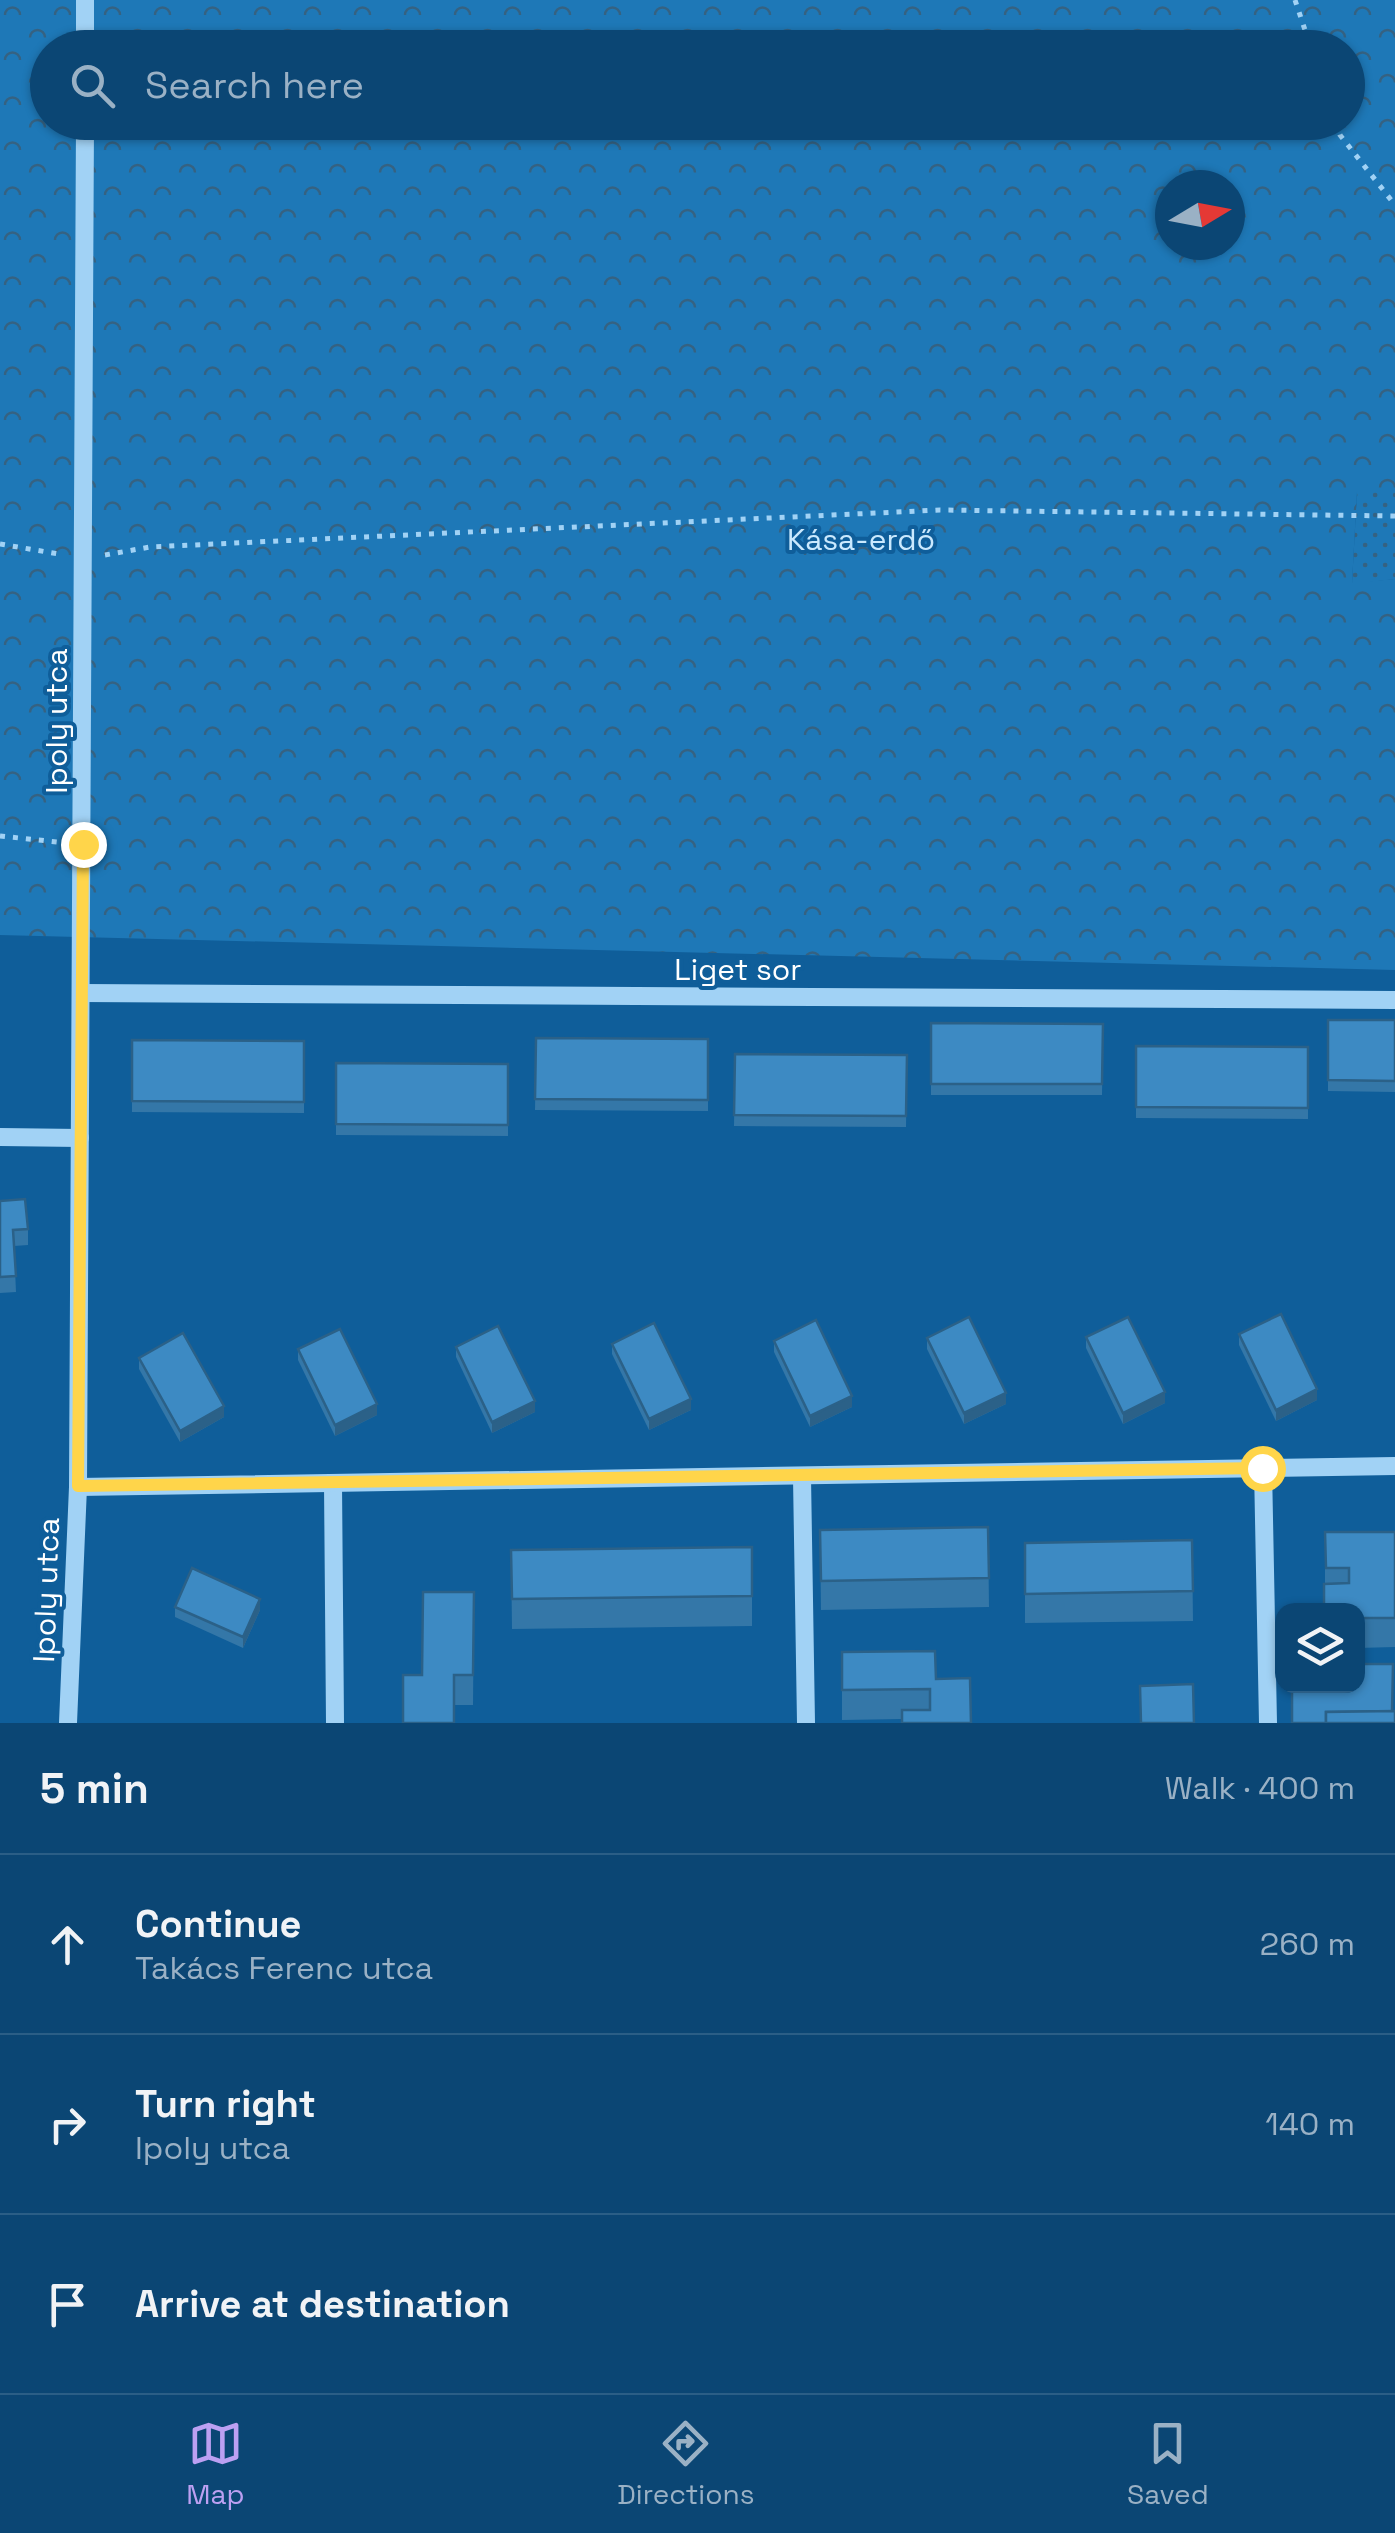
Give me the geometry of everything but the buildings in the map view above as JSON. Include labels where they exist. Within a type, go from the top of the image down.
[{"type":"street","points":[[85,0],[85,30]]},
{"type":"street","name":"Ipoly utca","points":[[68,1723],[78,1486],[85,140]]},
{"type":"street","name":"Liget sor","points":[[81,993],[1395,1000]]},
{"type":"street","points":[[0,1137],[80,1138]]},
{"type":"street","points":[[78,1486],[1395,1466]]},
{"type":"street","points":[[1262,1468],[1268,1723]]},
{"type":"street","points":[[802,1476],[806,1723]]},
{"type":"street","points":[[332,1483],[334,1723]]},
{"type":"path","points":[[1295,0],[1305,30]]},
{"type":"path","points":[[1344,140],[1395,205]]},
{"type":"path","points":[[0,544],[85,558],[150,546],[940,510],[1395,516]]},
{"type":"path","points":[[0,836],[83,844]]},
{"type":"green space","name":"Kása-erdő","points":[[0,0],[1395,0],[1395,492],[1357,492],[1352,583],[1395,579],[1395,970],[0,935]]},
{"type":"green space","points":[[1357,492],[1395,492],[1395,579],[1352,584]]},
{"type":"route","points":[[83,844],[78,1486],[1262,1468]]}]
